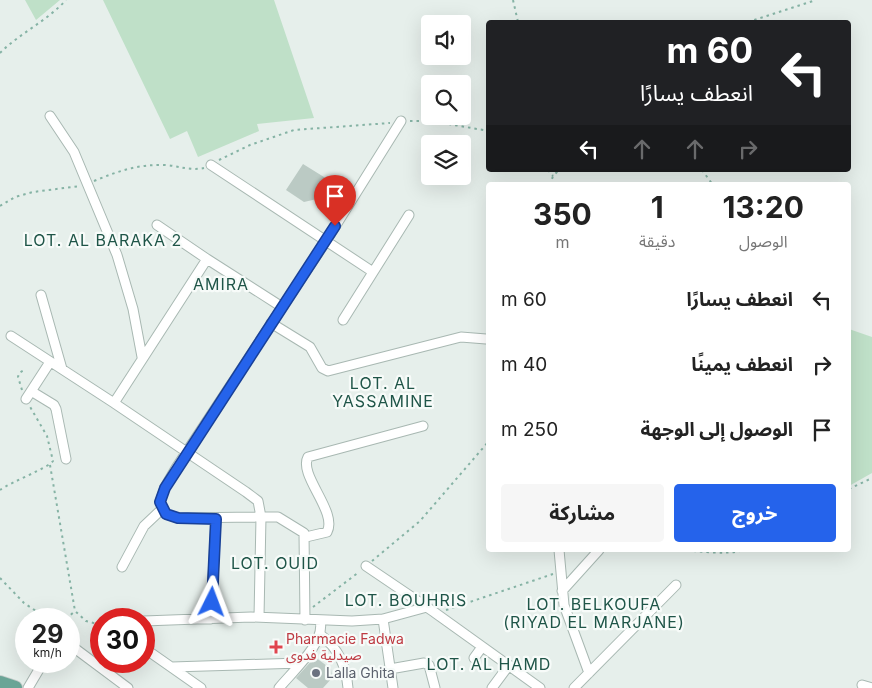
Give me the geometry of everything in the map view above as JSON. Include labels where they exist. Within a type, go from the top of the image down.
[{"type":"main road","points":[[0,682],[14,688],[20,688]]},
{"type":"street","points":[[50,116],[74,152],[88,183],[126,285],[142,357]]},
{"type":"street","points":[[305,616],[306,537],[301,530],[278,517],[216,519],[171,517],[162,509],[160,502],[165,488],[186,453],[326,241],[401,121]]},
{"type":"street","points":[[211,165],[373,272]]},
{"type":"street","points":[[344,320],[409,215]]},
{"type":"street","points":[[157,224],[282,307]]},
{"type":"street","points":[[114,403],[207,259]]},
{"type":"street","points":[[41,296],[62,369]]},
{"type":"street","points":[[271,323],[310,347],[322,368],[328,372],[461,337],[486,339]]},
{"type":"street","points":[[11,336],[114,403],[258,501],[261,517],[259,617]]},
{"type":"street","points":[[50,362],[29,395],[54,405],[66,458]]},
{"type":"street","points":[[306,537],[327,532],[330,522],[307,468],[306,460],[308,457],[424,426]]},
{"type":"street","points":[[122,567],[144,526],[162,509]]},
{"type":"street","points":[[211,619],[216,519]]},
{"type":"street","points":[[559,552],[562,591],[566,613],[589,673]]},
{"type":"street","points":[[562,591],[596,552]]},
{"type":"street","points":[[366,566],[430,609],[540,688]]},
{"type":"street","points":[[574,688],[676,585]]},
{"type":"street","points":[[155,621],[305,616],[320,621],[383,619],[430,609]]},
{"type":"street","points":[[383,619],[393,688]]},
{"type":"street","points":[[282,687],[321,635],[320,621]]},
{"type":"street","points":[[321,635],[331,642],[343,661],[348,688]]},
{"type":"street","points":[[474,658],[482,647]]},
{"type":"street","points":[[80,652],[128,688]]},
{"type":"street","points":[[155,655],[202,688]]},
{"type":"street","points":[[172,667],[300,663]]},
{"type":"street","points":[[390,669],[424,663],[429,665],[435,688]]},
{"type":"street","points":[[492,688],[509,665]]},
{"type":"street","points":[[28,688],[37,673]]},
{"type":"street","points":[[862,685],[872,688]]},
{"type":"path","points":[[0,53],[15,39],[47,18],[66,0]]},
{"type":"path","points":[[513,0],[518,20]]},
{"type":"path","points":[[754,20],[816,0]]},
{"type":"path","points":[[0,206],[15,197],[33,192],[68,189],[140,166],[166,165],[193,170],[211,165],[250,145],[294,130],[380,125],[401,121],[431,121],[486,130]]},
{"type":"path","points":[[550,172],[553,176]]},
{"type":"path","points":[[551,182],[557,172]]},
{"type":"path","points":[[24,370],[19,372],[18,377],[29,395],[47,436],[53,458],[50,465],[74,608]]},
{"type":"path","points":[[305,616],[420,522],[486,445]]},
{"type":"path","points":[[0,490],[16,480],[50,465]]},
{"type":"path","points":[[851,488],[872,478]]},
{"type":"path","points":[[716,552],[727,554],[735,552]]},
{"type":"path","points":[[430,609],[462,605],[560,571]]},
{"type":"path","points":[[0,578],[24,603],[32,608]]},
{"type":"green space","points":[[25,0],[60,0],[36,20]]},
{"type":"green space","points":[[103,0],[274,0],[314,118],[257,124],[259,131],[198,157],[187,131],[170,139]]},
{"type":"green space","points":[[851,330],[872,337],[872,473],[851,485]]},
{"type":"building","points":[[303,164],[332,182],[321,198],[304,202],[286,190]]},
{"type":"building","name":"Lalla Ghita","points":[[315,657],[331,669],[332,678],[323,688],[308,688],[296,678]]},
{"type":"place","name":"Pharmacie Fadwa صيدلية فدوى","points":[[276,647]]},
{"type":"place","name":"Lalla Ghita","points":[[316,673]]},
{"type":"district","name":"LOT. AL BARAKA 2","points":[[103,240]]},
{"type":"district","name":"AMIRA","points":[[221,284]]},
{"type":"district","name":"LOT. AL YASSAMINE","points":[[383,392]]},
{"type":"district","name":"LOT. OUID","points":[[275,563]]},
{"type":"district","name":"LOT. BOUHRIS","points":[[406,600]]},
{"type":"district","name":"LOT. BELKOUFA (RIYAD EL MARJANE)","points":[[594,613]]},
{"type":"district","name":"LOT. AL HAMD","points":[[489,664]]},
{"type":"route","points":[[212,602],[216,519],[171,517],[162,509],[160,502],[176,468],[335,226]]}]
